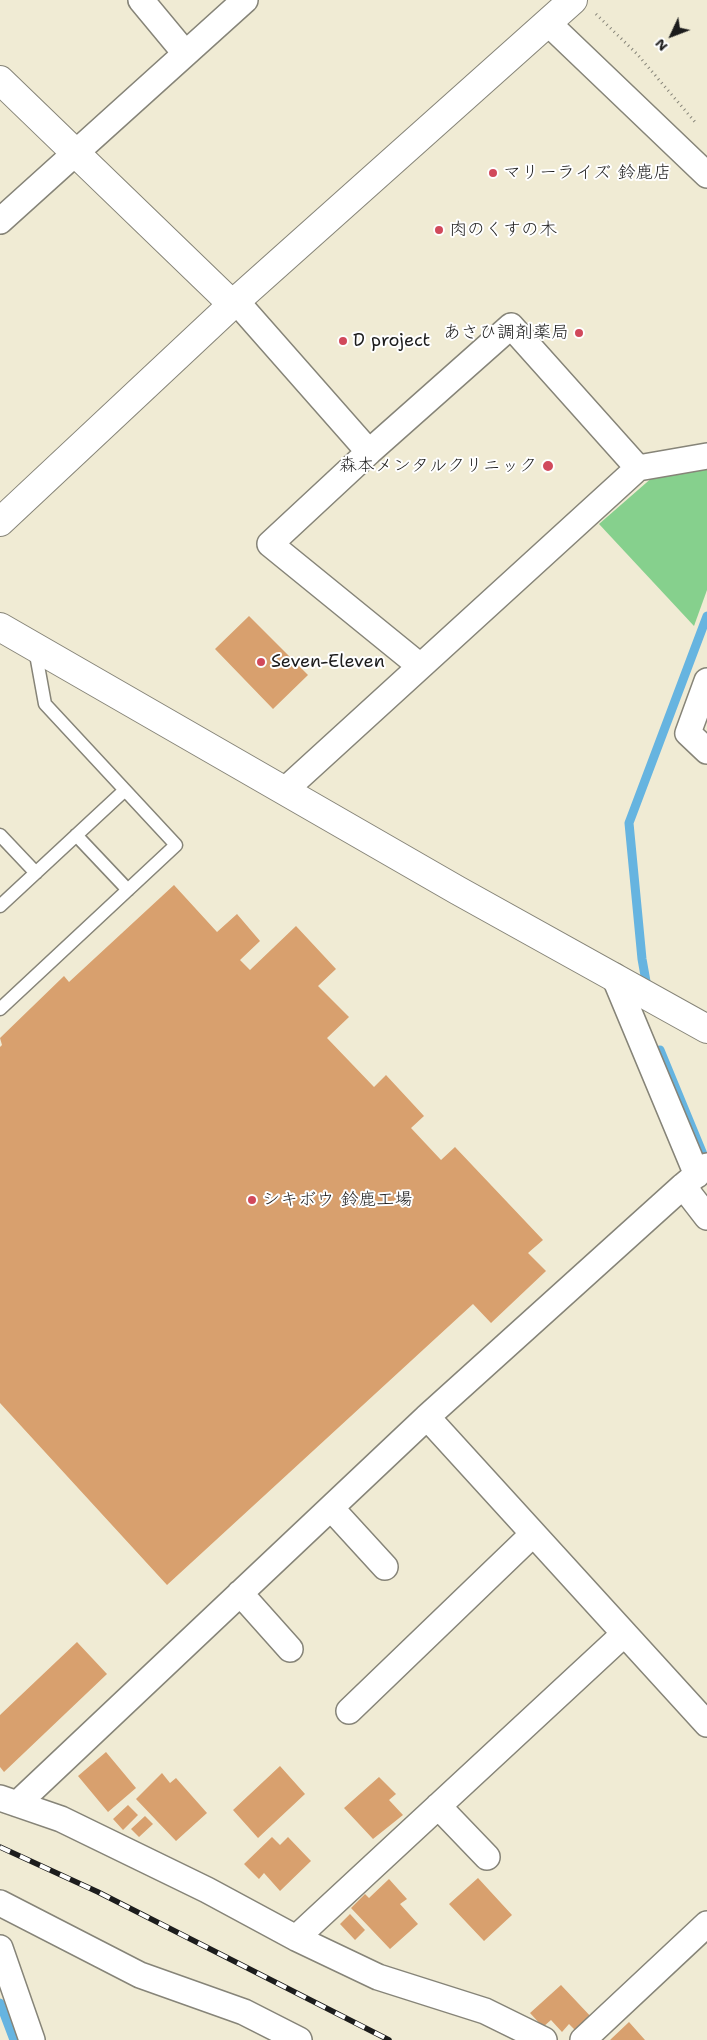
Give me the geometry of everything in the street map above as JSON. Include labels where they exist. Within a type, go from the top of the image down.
[{"type":"street","points":[[141,0],[185,53]]},
{"type":"street","points":[[0,221],[245,0]]},
{"type":"street","points":[[0,522],[234,303],[548,23],[584,7]]},
{"type":"street","points":[[548,23],[702,154]]},
{"type":"street","points":[[0,80],[234,303],[369,452]]},
{"type":"street","points":[[420,666],[270,544],[369,452],[511,326],[638,468]]},
{"type":"street","points":[[285,790],[638,468],[707,456]]},
{"type":"street","points":[[0,627],[457,890],[707,1028]]},
{"type":"street","points":[[707,682],[688,733],[707,751]]},
{"type":"street","points":[[614,976],[696,1176],[707,1217]]},
{"type":"street","points":[[544,2040],[485,2011],[378,1977],[296,1938],[207,1890],[61,1819],[9,1801],[240,1593],[427,1417],[696,1176]]},
{"type":"street","points":[[427,1417],[707,1724]]},
{"type":"street","points":[[331,1508],[385,1567]]},
{"type":"street","points":[[349,1711],[533,1534]]},
{"type":"street","points":[[240,1593],[290,1649]]},
{"type":"street","points":[[296,1938],[624,1634]]},
{"type":"street","points":[[438,1806],[487,1858]]},
{"type":"street","points":[[0,1903],[140,1975],[244,2012],[299,2040]]},
{"type":"street","points":[[583,2040],[707,1924]]},
{"type":"street","points":[[0,1948],[32,2040]]},
{"type":"lane","points":[[0,1009],[176,845],[45,704],[35,647]]},
{"type":"lane","points":[[0,906],[126,790]]},
{"type":"lane","points":[[0,835],[36,874]]},
{"type":"lane","points":[[76,835],[128,890]]},
{"type":"path","points":[[584,7],[637,54],[702,154]]},
{"type":"green space","points":[[707,466],[707,590],[694,626],[599,524],[654,476]]},
{"type":"building","name":"Seven-Eleven","points":[[249,616],[308,675],[273,709],[215,649]]},
{"type":"building","name":"シキボウ 鈴鹿工場","points":[[174,885],[217,932],[237,914],[260,941],[240,960],[250,970],[296,926],[336,969],[318,986],[349,1017],[327,1038],[374,1087],[386,1075],[424,1116],[411,1128],[441,1160],[455,1147],[543,1240],[528,1253],[546,1271],[491,1323],[473,1304],[167,1585],[0,1403],[0,1047],[2,1045],[0,1038],[64,976],[69,982]]},
{"type":"building","points":[[77,1642],[107,1674],[4,1772],[0,1767],[0,1715]]},
{"type":"building","points":[[106,1752],[136,1788],[108,1812],[78,1776]]},
{"type":"building","points":[[280,1766],[305,1794],[258,1838],[233,1810]]},
{"type":"building","points":[[162,1773],[170,1783],[176,1778],[207,1813],[176,1841],[136,1799]]},
{"type":"building","points":[[379,1777],[396,1794],[389,1800],[403,1815],[373,1839],[344,1808]]},
{"type":"building","points":[[128,1805],[138,1815],[123,1830],[113,1819]]},
{"type":"building","points":[[145,1816],[153,1824],[139,1837],[131,1829]]},
{"type":"building","points":[[272,1837],[280,1845],[288,1837],[311,1861],[280,1891],[264,1873],[259,1879],[244,1864]]},
{"type":"building","points":[[478,1878],[512,1915],[484,1941],[449,1904]]},
{"type":"building","points":[[389,1879],[407,1899],[400,1904],[418,1924],[390,1949],[351,1908],[365,1894],[369,1898]]},
{"type":"building","points":[[350,1914],[365,1930],[355,1940],[340,1924]]},
{"type":"building","points":[[561,1985],[594,2020],[579,2034],[569,2024],[562,2032],[551,2020],[543,2027],[530,2013]]},
{"type":"building","points":[[629,2022],[645,2040],[610,2040]]},
{"type":"waterway","points":[[647,987],[642,959],[629,823],[707,616]]},
{"type":"waterway","points":[[660,1050],[707,1164]]},
{"type":"waterway","points":[[0,2003],[14,2040]]},
{"type":"railway","points":[[0,1847],[98,1892],[389,2040]]},
{"type":"place","name":"マリーライズ 鈴鹿店","points":[[493,173]]},
{"type":"place","name":"肉のくすの木","points":[[439,230]]},
{"type":"place","name":"あさひ調剤薬局","points":[[579,333]]},
{"type":"place","name":"D project","points":[[343,341]]},
{"type":"place","name":"森本メンタルクリニック","points":[[548,466]]},
{"type":"place","name":"Seven-Eleven","points":[[261,662]]},
{"type":"place","name":"シキボウ 鈴鹿工場","points":[[252,1200]]}]
